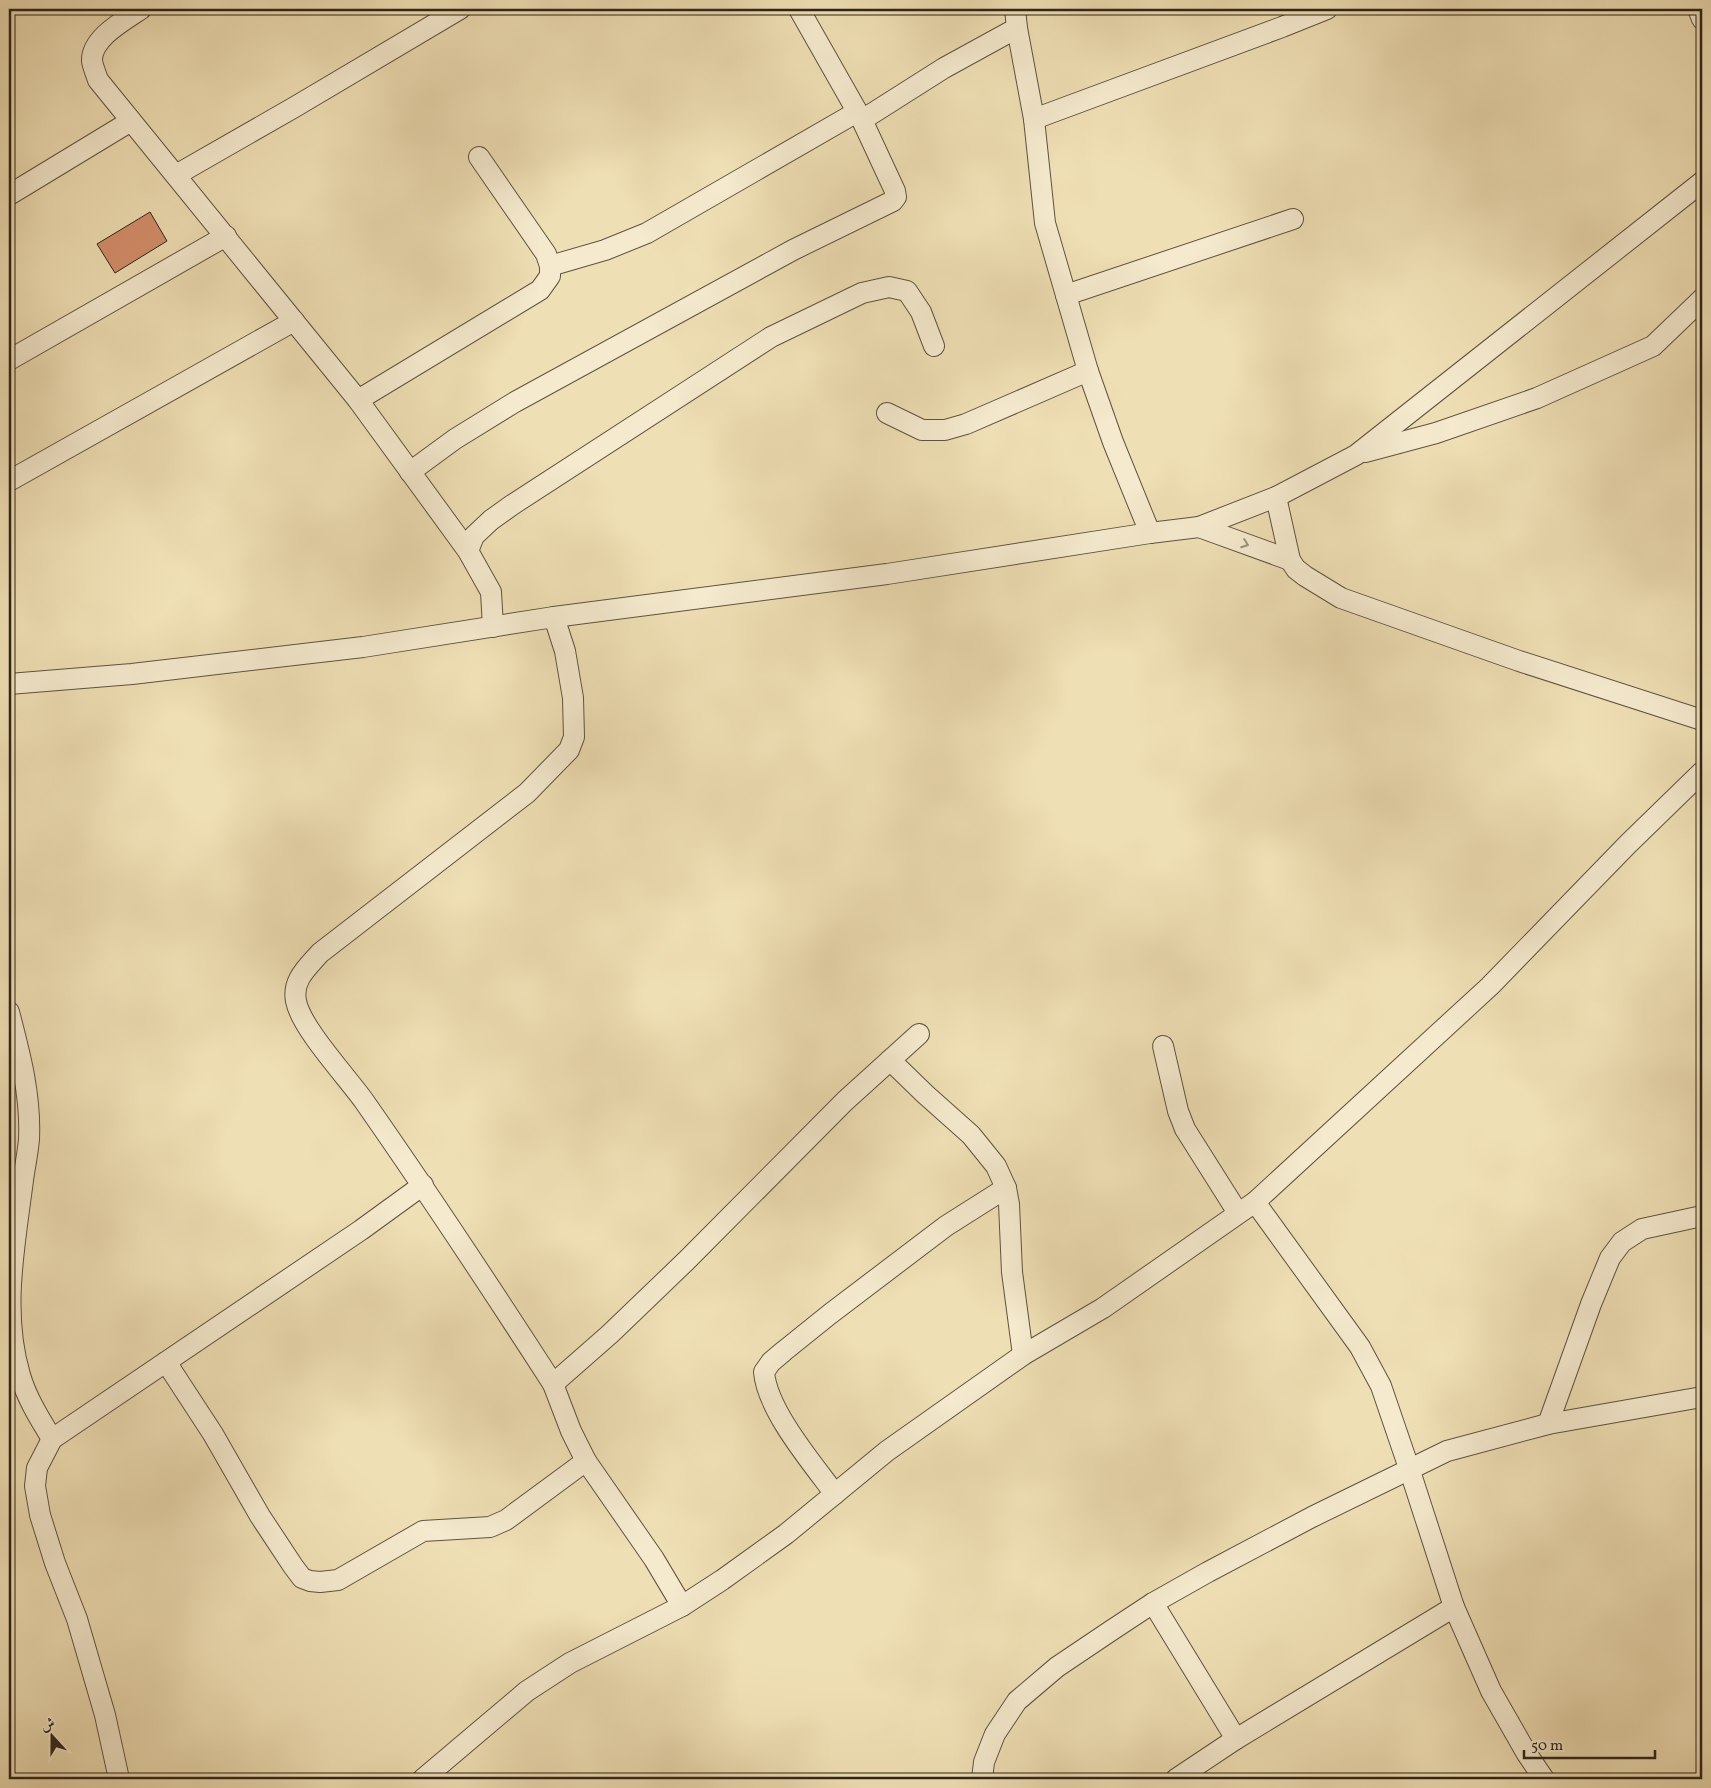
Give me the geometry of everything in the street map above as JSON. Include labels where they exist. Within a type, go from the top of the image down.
[{"type":"street","points":[[141,9],[108,33],[95,47],[92,61],[98,80],[358,400],[468,551],[491,592],[493,627]]},
{"type":"street","points":[[176,175],[460,9]]},
{"type":"street","points":[[410,472],[455,438],[515,402],[793,250],[893,201],[896,197],[895,191],[860,116],[799,9]]},
{"type":"street","points":[[1034,119],[1327,9]]},
{"type":"street","points":[[1698,9],[1702,19]]},
{"type":"street","points":[[550,266],[570,262],[647,233],[944,68],[1016,18],[1034,119],[1045,223],[1088,371],[1150,533]]},
{"type":"street","points":[[9,195],[131,121]]},
{"type":"street","points":[[358,400],[540,290],[550,276],[550,266],[546,254],[479,157]]},
{"type":"street","points":[[9,684],[132,674],[344,649],[554,617],[886,574],[1199,527],[1276,497],[1356,455],[1702,182]]},
{"type":"street","points":[[1066,295],[1293,219]]},
{"type":"street","points":[[9,360],[226,236]]},
{"type":"street","points":[[468,551],[474,536],[491,520],[588,454],[771,337],[862,293],[889,287],[907,291],[921,312],[934,346]]},
{"type":"street","points":[[1356,455],[1436,433],[1537,398],[1653,346],[1702,300]]},
{"type":"street","points":[[9,481],[294,321]]},
{"type":"street","points":[[887,413],[922,430],[945,430],[966,424],[1088,371]]},
{"type":"street","points":[[1276,497],[1290,560],[1296,569],[1305,576],[1341,598],[1519,661],[1702,720]]},
{"type":"street","points":[[1199,527],[1290,560]]},
{"type":"street","points":[[554,617],[565,651],[573,698],[574,737],[569,750],[527,793],[320,953],[301,974],[295,988],[296,1002],[300,1014],[308,1027],[358,1093],[423,1185],[553,1384],[568,1424],[586,1461],[654,1559],[682,1606]]},
{"type":"street","points":[[423,1779],[534,1686],[570,1663],[682,1606],[722,1580],[786,1534],[887,1451],[1023,1355],[1103,1308],[1246,1208],[1490,986],[1628,844],[1702,772]]},
{"type":"street","points":[[9,1012],[21,1055],[28,1094],[29,1139],[10,1284],[12,1340],[20,1375],[30,1403],[52,1439]]},
{"type":"street","points":[[553,1384],[610,1334],[686,1261],[845,1101],[919,1034]]},
{"type":"street","points":[[1163,1046],[1178,1111],[1185,1129],[1246,1208],[1360,1347],[1381,1386],[1454,1607],[1491,1691],[1527,1754],[1544,1779]]},
{"type":"street","points":[[890,1060],[971,1135],[996,1166],[1006,1188],[1010,1204],[1012,1272],[1023,1355]]},
{"type":"street","points":[[119,1779],[105,1715],[77,1619],[55,1563],[40,1515],[35,1486],[37,1468],[52,1439],[361,1230],[423,1185]]},
{"type":"street","points":[[835,1494],[771,1403],[764,1383],[764,1372],[771,1362],[946,1226],[1006,1188]]},
{"type":"street","points":[[1548,1424],[1591,1304],[1610,1258],[1622,1242],[1642,1229],[1702,1216]]},
{"type":"street","points":[[166,1362],[213,1434],[260,1516],[302,1578],[310,1581],[338,1580],[423,1531],[490,1527],[506,1520],[586,1461]]},
{"type":"street","points":[[982,1779],[984,1762],[995,1734],[1017,1702],[1057,1668],[1153,1603],[1312,1517],[1409,1468],[1456,1448],[1548,1424],[1702,1397]]},
{"type":"street","points":[[1153,1603],[1236,1739]]},
{"type":"street","points":[[1176,1779],[1236,1739],[1454,1607]]},
{"type":"building","points":[[150,212],[167,241],[115,273],[97,244]]}]
